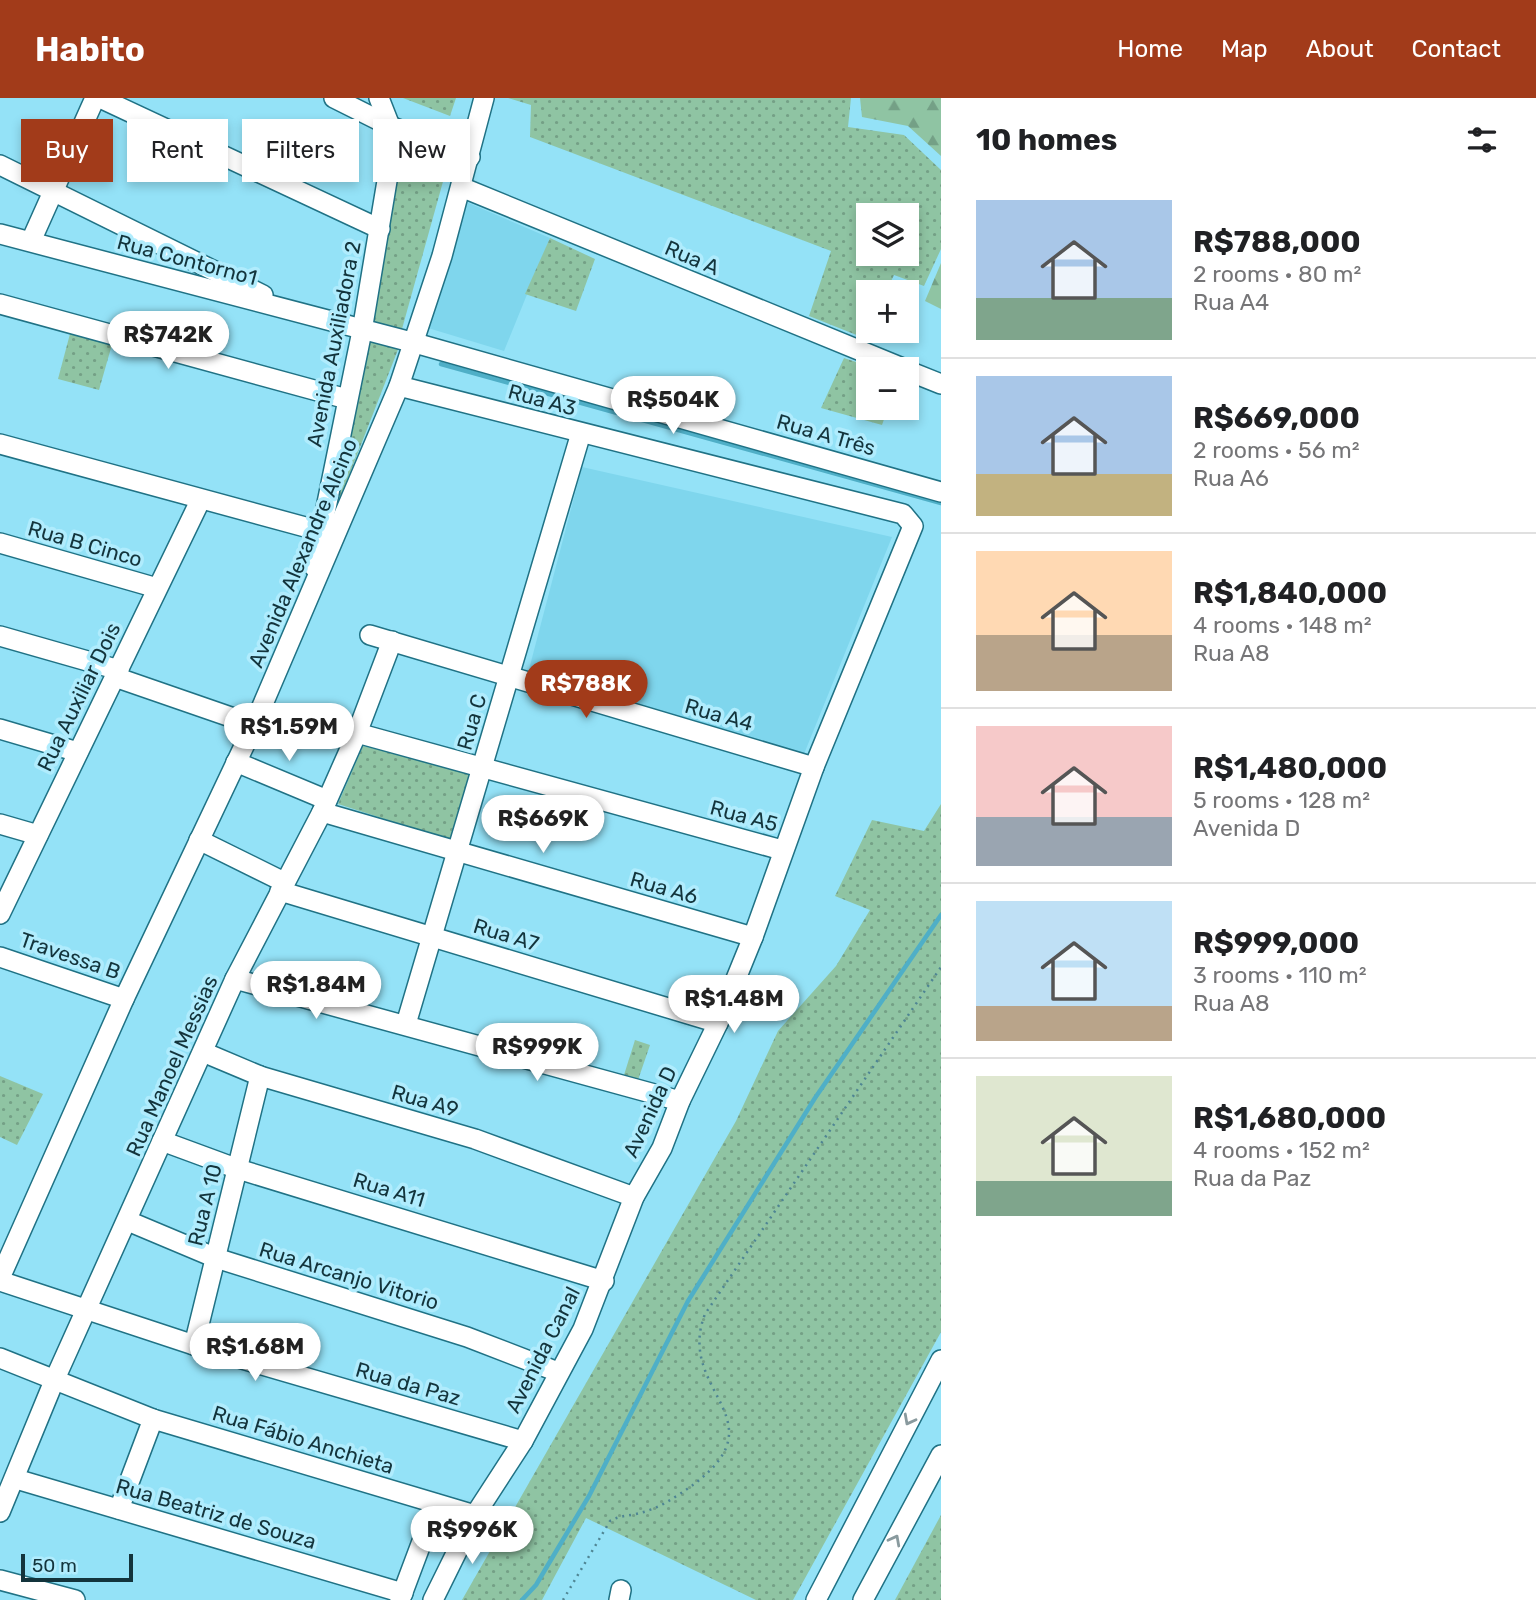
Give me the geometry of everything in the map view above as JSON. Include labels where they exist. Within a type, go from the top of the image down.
[{"type":"street","points":[[31,241],[95,98]]},
{"type":"street","points":[[100,98],[380,229]]},
{"type":"street","points":[[334,98],[378,119]]},
{"type":"street","name":"Avenida Auxiliadora 2","points":[[379,98],[388,119]]},
{"type":"street","name":"Avenida Alexandre Alcino","points":[[470,157],[484,98]]},
{"type":"street","points":[[0,165],[301,313]]},
{"type":"street","name":"Avenida Auxiliadora 2","points":[[328,533],[347,399],[362,331],[386,182]]},
{"type":"street","name":"Avenida Alexandre Alcino","points":[[0,1279],[124,999],[254,725],[308,599],[328,533],[399,386],[415,343],[462,182]]},
{"type":"street","name":"Rua A","points":[[461,187],[874,357]]},
{"type":"street","name":"Rua Contorno1","points":[[0,234],[362,331]]},
{"type":"street","points":[[0,304],[347,399]]},
{"type":"street","name":"Rua A Três","points":[[362,331],[415,343],[941,492]]},
{"type":"street","name":"Rua A","points":[[919,375],[941,384]]},
{"type":"street","name":"Rua A3","points":[[399,386],[581,433],[647,446],[903,514],[913,526]]},
{"type":"street","name":"Rua C","points":[[406,1024],[581,433]]},
{"type":"street","points":[[0,444],[328,533]]},
{"type":"street","name":"Rua Auxiliar Dois","points":[[0,914],[200,500]]},
{"type":"street","name":"Rua A5","points":[[357,733],[782,850],[913,526]]},
{"type":"street","name":"Rua B Cinco","points":[[0,543],[157,588]]},
{"type":"street","name":"Rua A4","points":[[370,635],[814,766]]},
{"type":"street","points":[[0,636],[117,673],[254,725]]},
{"type":"street","name":"Rua Manoel Messias","points":[[0,1512],[16,1479],[54,1381],[235,979],[324,806],[357,733],[392,641]]},
{"type":"street","points":[[0,729],[78,752]]},
{"type":"street","name":"Rua A6","points":[[236,762],[324,806],[457,851],[752,937]]},
{"type":"street","points":[[0,824],[38,835]]},
{"type":"street","name":"Rua A7","points":[[200,840],[282,886],[432,937],[718,1023]]},
{"type":"street","name":"Avenida D","points":[[634,1197],[662,1148],[680,1101],[718,1023],[782,850]]},
{"type":"street","name":"Travessa B","points":[[0,957],[124,999]]},
{"type":"street","points":[[235,979],[680,1101]]},
{"type":"street","name":"Rua A9","points":[[203,1052],[260,1076],[475,1139],[634,1197]]},
{"type":"street","name":"Rua A 10","points":[[194,1345],[260,1076]]},
{"type":"street","name":"Rua A11","points":[[162,1141],[238,1169],[604,1281]]},
{"type":"street","name":"Avenida Canal","points":[[433,1600],[475,1515],[523,1441],[583,1329],[604,1281],[634,1197]]},
{"type":"street","name":"Rua Arcanjo Vitorio","points":[[128,1221],[216,1258],[467,1337],[558,1372]]},
{"type":"street","name":"Rua da Paz","points":[[0,1279],[194,1345],[523,1441]]},
{"type":"street","name":"Rua Fábio Anchieta","points":[[0,1358],[153,1419],[436,1504]]},
{"type":"street","points":[[816,1600],[941,1360]]},
{"type":"street","points":[[119,1509],[153,1419]]},
{"type":"street","points":[[863,1600],[941,1455]]},
{"type":"street","name":"Rua Beatriz de Souza","points":[[16,1479],[402,1596]]},
{"type":"street","points":[[402,1596],[436,1504],[475,1515]]},
{"type":"street","points":[[0,1580],[75,1600]]},
{"type":"path","points":[[563,1600],[610,1521],[650,1510],[676,1496],[715,1462],[726,1448],[730,1420],[708,1381],[698,1353],[698,1340],[705,1314],[941,967]]},
{"type":"shaded area","points":[[464,201],[550,238],[504,351],[428,328]]},
{"type":"shaded area","points":[[582,467],[892,537],[804,754],[527,677]]},
{"type":"green space","points":[[403,98],[456,98],[450,116]]},
{"type":"green space","points":[[508,98],[851,98],[848,127],[904,135],[941,170],[941,249],[924,286],[919,284],[919,280],[908,280],[894,275],[892,280],[856,280],[856,335],[809,316],[831,251],[530,137],[531,105]]},
{"type":"green space","points":[[860,98],[941,98],[941,156],[908,126],[862,117]]},
{"type":"green space","points":[[395,182],[443,182],[402,329],[372,322]]},
{"type":"green space","points":[[550,238],[595,259],[576,311],[525,294]]},
{"type":"green space","points":[[941,263],[941,309],[925,301]]},
{"type":"green space","points":[[71,330],[113,341],[99,390],[58,379]]},
{"type":"green space","points":[[367,340],[399,347],[336,509]]},
{"type":"green space","points":[[844,358],[856,362],[856,418],[821,408]]},
{"type":"green space","points":[[864,420],[884,420],[882,425]]},
{"type":"green space","points":[[363,746],[471,772],[450,840],[338,804]]},
{"type":"green space","points":[[941,804],[941,1332],[793,1600],[756,1600],[586,1518],[542,1600],[462,1600],[736,1121],[778,1031],[836,966],[870,910],[835,896],[872,820],[924,831]]},
{"type":"green space","points":[[635,1040],[650,1045],[638,1080],[624,1075]]},
{"type":"green space","points":[[0,1076],[43,1094],[17,1145],[0,1137]]},
{"type":"green space","points":[[941,1515],[941,1600],[895,1600]]},
{"type":"waterway","points":[[441,364],[941,503]]},
{"type":"waterway","points":[[522,1600],[536,1585],[589,1496],[688,1301],[815,1098],[941,915]]}]
